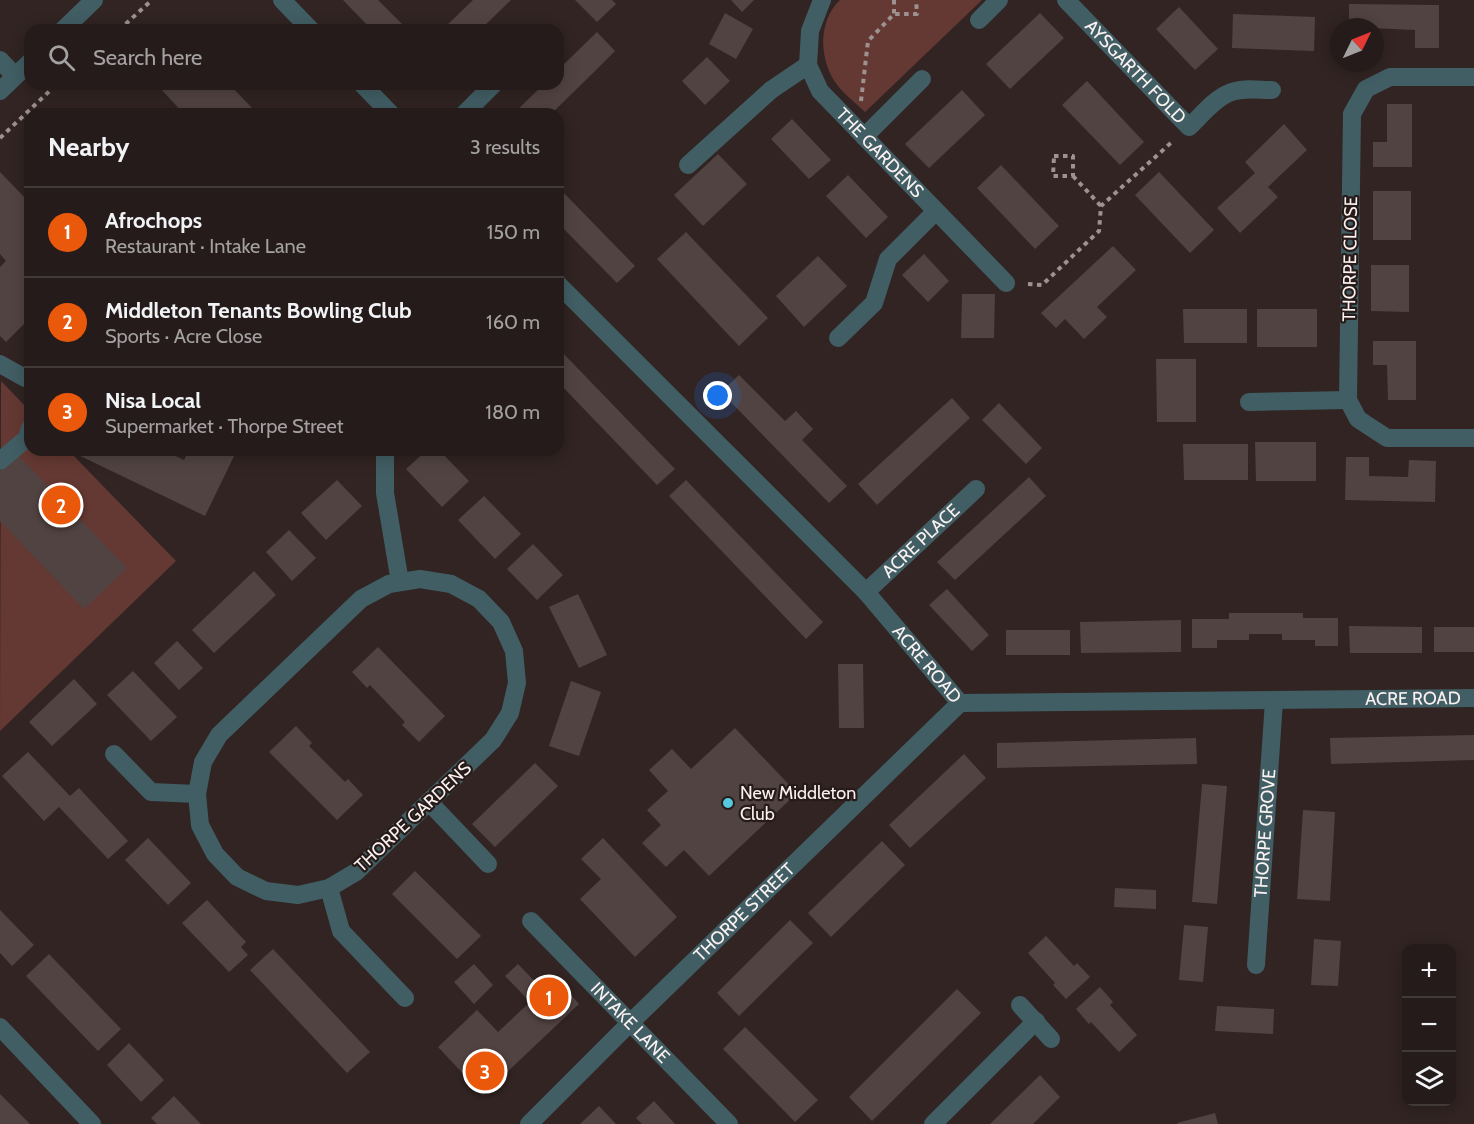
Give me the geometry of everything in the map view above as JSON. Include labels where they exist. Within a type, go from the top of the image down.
[{"type":"street","points":[[69,24],[94,0]]},
{"type":"street","points":[[282,0],[305,24]]},
{"type":"street","name":"THE GARDENS","points":[[822,0],[810,31],[808,65],[820,91],[1006,283]]},
{"type":"street","points":[[979,20],[999,0]]},
{"type":"street","name":"AYSGARTH FOLD","points":[[1066,0],[1189,127],[1216,101],[1229,93],[1245,90],[1272,90]]},
{"type":"street","points":[[0,60],[15,76]]},
{"type":"street","points":[[688,165],[771,90],[808,65]]},
{"type":"street","points":[[0,91],[24,68]]},
{"type":"street","name":"THORPE CLOSE","points":[[1348,400],[1352,114],[1366,89],[1390,77],[1474,77]]},
{"type":"street","points":[[861,133],[922,79]]},
{"type":"street","points":[[367,90],[383,108]]},
{"type":"street","points":[[470,108],[488,90]]},
{"type":"street","points":[[838,338],[874,303],[888,259],[936,211]]},
{"type":"street","name":"ACRE ROAD","points":[[564,290],[866,592],[960,703],[1474,698]]},
{"type":"street","points":[[0,364],[24,379]]},
{"type":"street","points":[[1249,402],[1348,400],[1358,419],[1387,438],[1474,438]]},
{"type":"street","points":[[0,461],[24,437]]},
{"type":"street","points":[[385,456],[385,493],[400,582]]},
{"type":"street","name":"ACRE PLACE","points":[[866,592],[976,489]]},
{"type":"street","name":"THORPE GARDENS","points":[[420,579],[451,584],[479,599],[501,622],[514,651],[517,682],[510,713],[494,740],[356,872],[329,888],[298,895],[266,891],[237,877],[215,854],[200,825],[197,794],[203,762],[219,735],[361,599],[389,584],[400,582],[420,579]]},
{"type":"street","name":"THORPE GROVE","points":[[1256,965],[1274,701]]},
{"type":"street","name":"THORPE STREET","points":[[529,1124],[960,703]]},
{"type":"street","points":[[114,753],[151,792],[197,794]]},
{"type":"street","points":[[429,802],[488,864]]},
{"type":"street","points":[[329,888],[340,931],[405,998]]},
{"type":"street","name":"INTAKE LANE","points":[[531,921],[729,1124]]},
{"type":"street","points":[[1020,1005],[1051,1039]]},
{"type":"street","points":[[933,1124],[1036,1021]]},
{"type":"street","points":[[0,1027],[92,1124]]},
{"type":"path","points":[[126,24],[152,0]]},
{"type":"path","points":[[861,133],[868,41],[894,14],[894,0]]},
{"type":"path","points":[[894,14],[916,14],[916,0]]},
{"type":"path","points":[[32,108],[51,90]]},
{"type":"path","points":[[0,138],[24,115]]},
{"type":"path","points":[[1006,283],[1042,285],[1099,231],[1101,206],[1189,127]]},
{"type":"path","points":[[1073,176],[1053,176],[1053,156],[1074,156],[1073,176],[1101,206]]},
{"type":"shaded area","points":[[840,0],[982,0],[865,112],[838,86],[827,66],[824,54],[823,42],[827,19]]},
{"type":"shaded area","points":[[1,381],[24,405],[24,456],[74,456],[176,561],[0,731]]},
{"type":"building","points":[[343,0],[378,0],[402,24],[366,24]]},
{"type":"building","points":[[473,0],[511,0],[486,24],[448,24]]},
{"type":"building","points":[[575,0],[612,0],[616,4],[597,22]]},
{"type":"building","points":[[731,0],[754,0],[742,12]]},
{"type":"building","points":[[1349,4],[1439,5],[1439,48],[1415,48],[1415,30],[1384,29],[1384,18],[1349,18]]},
{"type":"building","points":[[1179,7],[1218,49],[1195,70],[1156,29]]},
{"type":"building","points":[[725,13],[753,29],[736,59],[709,44]]},
{"type":"building","points":[[1040,13],[1064,38],[1010,89],[986,64]]},
{"type":"building","points":[[1233,14],[1315,17],[1314,51],[1232,48]]},
{"type":"building","points":[[597,32],[615,51],[557,108],[519,108],[538,90],[564,90],[564,64]]},
{"type":"building","points":[[707,57],[730,81],[705,105],[682,81]]},
{"type":"building","points":[[1087,81],[1144,142],[1120,165],[1062,105]]},
{"type":"building","points":[[162,90],[235,90],[252,108],[178,108]]},
{"type":"building","points":[[962,90],[985,115],[929,168],[905,144]]},
{"type":"building","points":[[1387,104],[1412,104],[1412,167],[1373,167],[1373,142],[1387,142]]},
{"type":"building","points":[[792,119],[831,160],[809,179],[771,139]]},
{"type":"building","points":[[1284,124],[1307,150],[1268,187],[1278,197],[1240,233],[1217,208],[1255,173],[1245,162]]},
{"type":"building","points":[[718,154],[747,184],[703,226],[674,195]]},
{"type":"building","points":[[1001,165],[1059,226],[1035,249],[977,188]]},
{"type":"building","points":[[0,172],[24,197],[24,324],[6,342],[0,336],[0,267],[6,261],[0,254]]},
{"type":"building","points":[[1159,172],[1214,230],[1190,253],[1135,195]]},
{"type":"building","points":[[848,175],[888,217],[866,238],[826,196]]},
{"type":"building","points":[[1373,191],[1411,191],[1411,240],[1373,240]]},
{"type":"building","points":[[564,193],[635,266],[617,283],[564,229]]},
{"type":"building","points":[[686,232],[768,318],[739,346],[657,259]]},
{"type":"building","points":[[1113,246],[1136,270],[1097,307],[1107,317],[1084,339],[1065,319],[1056,328],[1041,313]]},
{"type":"building","points":[[924,254],[949,281],[928,302],[902,275]]},
{"type":"building","points":[[818,256],[847,286],[804,327],[776,296]]},
{"type":"building","points":[[1371,265],[1409,265],[1409,312],[1371,311]]},
{"type":"building","points":[[962,294],[995,294],[994,338],[961,338]]},
{"type":"building","points":[[1183,309],[1247,309],[1247,343],[1184,343]]},
{"type":"building","points":[[1257,309],[1317,309],[1317,347],[1257,347]]},
{"type":"building","points":[[1373,341],[1416,341],[1416,400],[1388,400],[1387,365],[1373,365]]},
{"type":"building","points":[[564,354],[675,469],[657,485],[564,388]]},
{"type":"building","points":[[1156,359],[1196,359],[1196,422],[1157,422]]},
{"type":"building","points":[[739,375],[785,421],[796,411],[813,429],[802,440],[847,486],[829,503],[721,392]]},
{"type":"building","points":[[952,398],[970,418],[877,505],[858,484]]},
{"type":"building","points":[[999,403],[1042,448],[1026,464],[982,420]]},
{"type":"building","points":[[1255,442],[1316,442],[1316,481],[1256,481]]},
{"type":"building","points":[[1183,444],[1248,444],[1248,480],[1184,480]]},
{"type":"building","points":[[17,454],[127,568],[84,609],[0,521],[0,471]]},
{"type":"building","points":[[80,456],[176,456],[184,460],[186,456],[234,456],[205,516]]},
{"type":"building","points":[[420,456],[445,456],[469,481],[442,507],[406,469]]},
{"type":"building","points":[[1346,457],[1369,457],[1369,476],[1408,477],[1409,460],[1436,461],[1435,502],[1345,500]]},
{"type":"building","points":[[1029,477],[1046,496],[955,580],[937,562]]},
{"type":"building","points":[[337,480],[362,506],[326,540],[301,513]]},
{"type":"building","points":[[686,480],[823,622],[806,639],[669,496]]},
{"type":"building","points":[[484,496],[521,534],[495,559],[458,520]]},
{"type":"building","points":[[289,530],[316,558],[292,581],[266,552]]},
{"type":"building","points":[[533,544],[563,575],[537,600],[507,569]]},
{"type":"building","points":[[254,571],[276,595],[214,653],[192,630]]},
{"type":"building","points":[[947,589],[989,635],[972,651],[929,605]]},
{"type":"building","points":[[578,594],[607,655],[579,668],[549,607]]},
{"type":"building","points":[[1229,613],[1303,613],[1303,618],[1338,618],[1338,646],[1315,646],[1315,640],[1282,640],[1282,634],[1249,634],[1249,640],[1217,640],[1217,648],[1192,648],[1192,619],[1229,619]]},
{"type":"building","points":[[1181,620],[1181,652],[1081,653],[1080,622]]},
{"type":"building","points":[[1349,626],[1422,627],[1422,653],[1350,653]]},
{"type":"building","points":[[1434,627],[1474,627],[1474,652],[1434,652]]},
{"type":"building","points":[[1006,630],[1070,630],[1070,655],[1006,655]]},
{"type":"building","points":[[177,641],[203,668],[179,690],[154,663]]},
{"type":"building","points":[[378,647],[445,716],[419,742],[402,725],[405,722],[370,685],[367,688],[352,672]]},
{"type":"building","points":[[838,664],[863,664],[864,728],[839,728]]},
{"type":"building","points":[[133,671],[177,717],[151,741],[107,695]]},
{"type":"building","points":[[74,679],[97,704],[52,746],[29,722]]},
{"type":"building","points":[[571,681],[601,692],[579,756],[549,746]]},
{"type":"building","points":[[296,726],[312,743],[309,746],[345,782],[348,779],[363,795],[337,820],[269,752]]},
{"type":"building","points":[[735,728],[797,793],[709,876],[684,850],[666,867],[642,843],[661,825],[647,810],[668,791],[649,770],[672,749],[691,769]]},
{"type":"building","points":[[1474,735],[1474,760],[1331,764],[1330,738]]},
{"type":"building","points":[[1196,738],[1197,764],[997,768],[997,743]]},
{"type":"building","points":[[28,752],[70,796],[79,788],[128,841],[108,859],[59,807],[44,821],[2,776]]},
{"type":"building","points":[[964,754],[986,778],[910,848],[889,825]]},
{"type":"building","points":[[535,763],[558,786],[495,847],[472,824]]},
{"type":"building","points":[[1202,784],[1227,786],[1217,904],[1192,902]]},
{"type":"building","points":[[1303,810],[1335,812],[1330,901],[1297,899]]},
{"type":"building","points":[[148,838],[191,883],[168,905],[125,860]]},
{"type":"building","points":[[603,838],[677,917],[635,957],[580,899],[601,879],[581,859]]},
{"type":"building","points":[[882,841],[905,865],[831,937],[808,913]]},
{"type":"building","points":[[415,871],[481,936],[457,959],[392,894]]},
{"type":"building","points":[[1115,888],[1156,890],[1156,909],[1114,907]]},
{"type":"building","points":[[207,900],[246,942],[241,947],[248,955],[229,972],[182,923]]},
{"type":"building","points":[[0,910],[34,945],[12,966],[0,953]]},
{"type":"building","points":[[790,920],[813,943],[739,1016],[717,993]]},
{"type":"building","points":[[1184,925],[1208,927],[1203,982],[1179,980]]},
{"type":"building","points":[[1046,936],[1074,966],[1077,963],[1090,977],[1066,999],[1028,953]]},
{"type":"building","points":[[1314,939],[1341,941],[1338,986],[1311,985]]},
{"type":"building","points":[[273,949],[370,1052],[347,1073],[250,970]]},
{"type":"building","points":[[49,954],[121,1029],[98,1051],[26,976]]},
{"type":"building","points":[[474,964],[493,985],[474,1004],[454,982]]},
{"type":"building","points":[[518,964],[544,991],[557,979],[579,1004],[483,1095],[438,1047],[477,1010],[498,1032],[530,1002],[505,976]]},
{"type":"building","points":[[1100,987],[1113,1002],[1110,1005],[1137,1035],[1119,1052],[1076,1009]]},
{"type":"building","points":[[957,989],[981,1013],[872,1121],[849,1097]]},
{"type":"building","points":[[1217,1006],[1274,1009],[1273,1034],[1215,1031]]},
{"type":"building","points":[[745,1027],[818,1100],[795,1122],[723,1049]]},
{"type":"building","points":[[129,1043],[164,1080],[141,1102],[107,1065]]},
{"type":"building","points":[[1040,1075],[1060,1097],[1033,1124],[990,1124]]},
{"type":"building","points":[[0,1094],[30,1124],[0,1124]]},
{"type":"building","points":[[174,1096],[201,1124],[157,1124],[151,1118]]},
{"type":"building","points":[[654,1101],[675,1124],[642,1124],[636,1118]]},
{"type":"building","points":[[599,1106],[616,1124],[580,1124]]},
{"type":"building","points":[[1215,1113],[1218,1124],[1177,1123]]},
{"type":"place","name":"Middleton Tenants Bowling Club","points":[[61,505]]},
{"type":"place","name":"New Middleton Club","points":[[728,803]]},
{"type":"place","name":"Afrochops","points":[[549,997]]},
{"type":"place","name":"Nisa Local","points":[[485,1071]]}]
